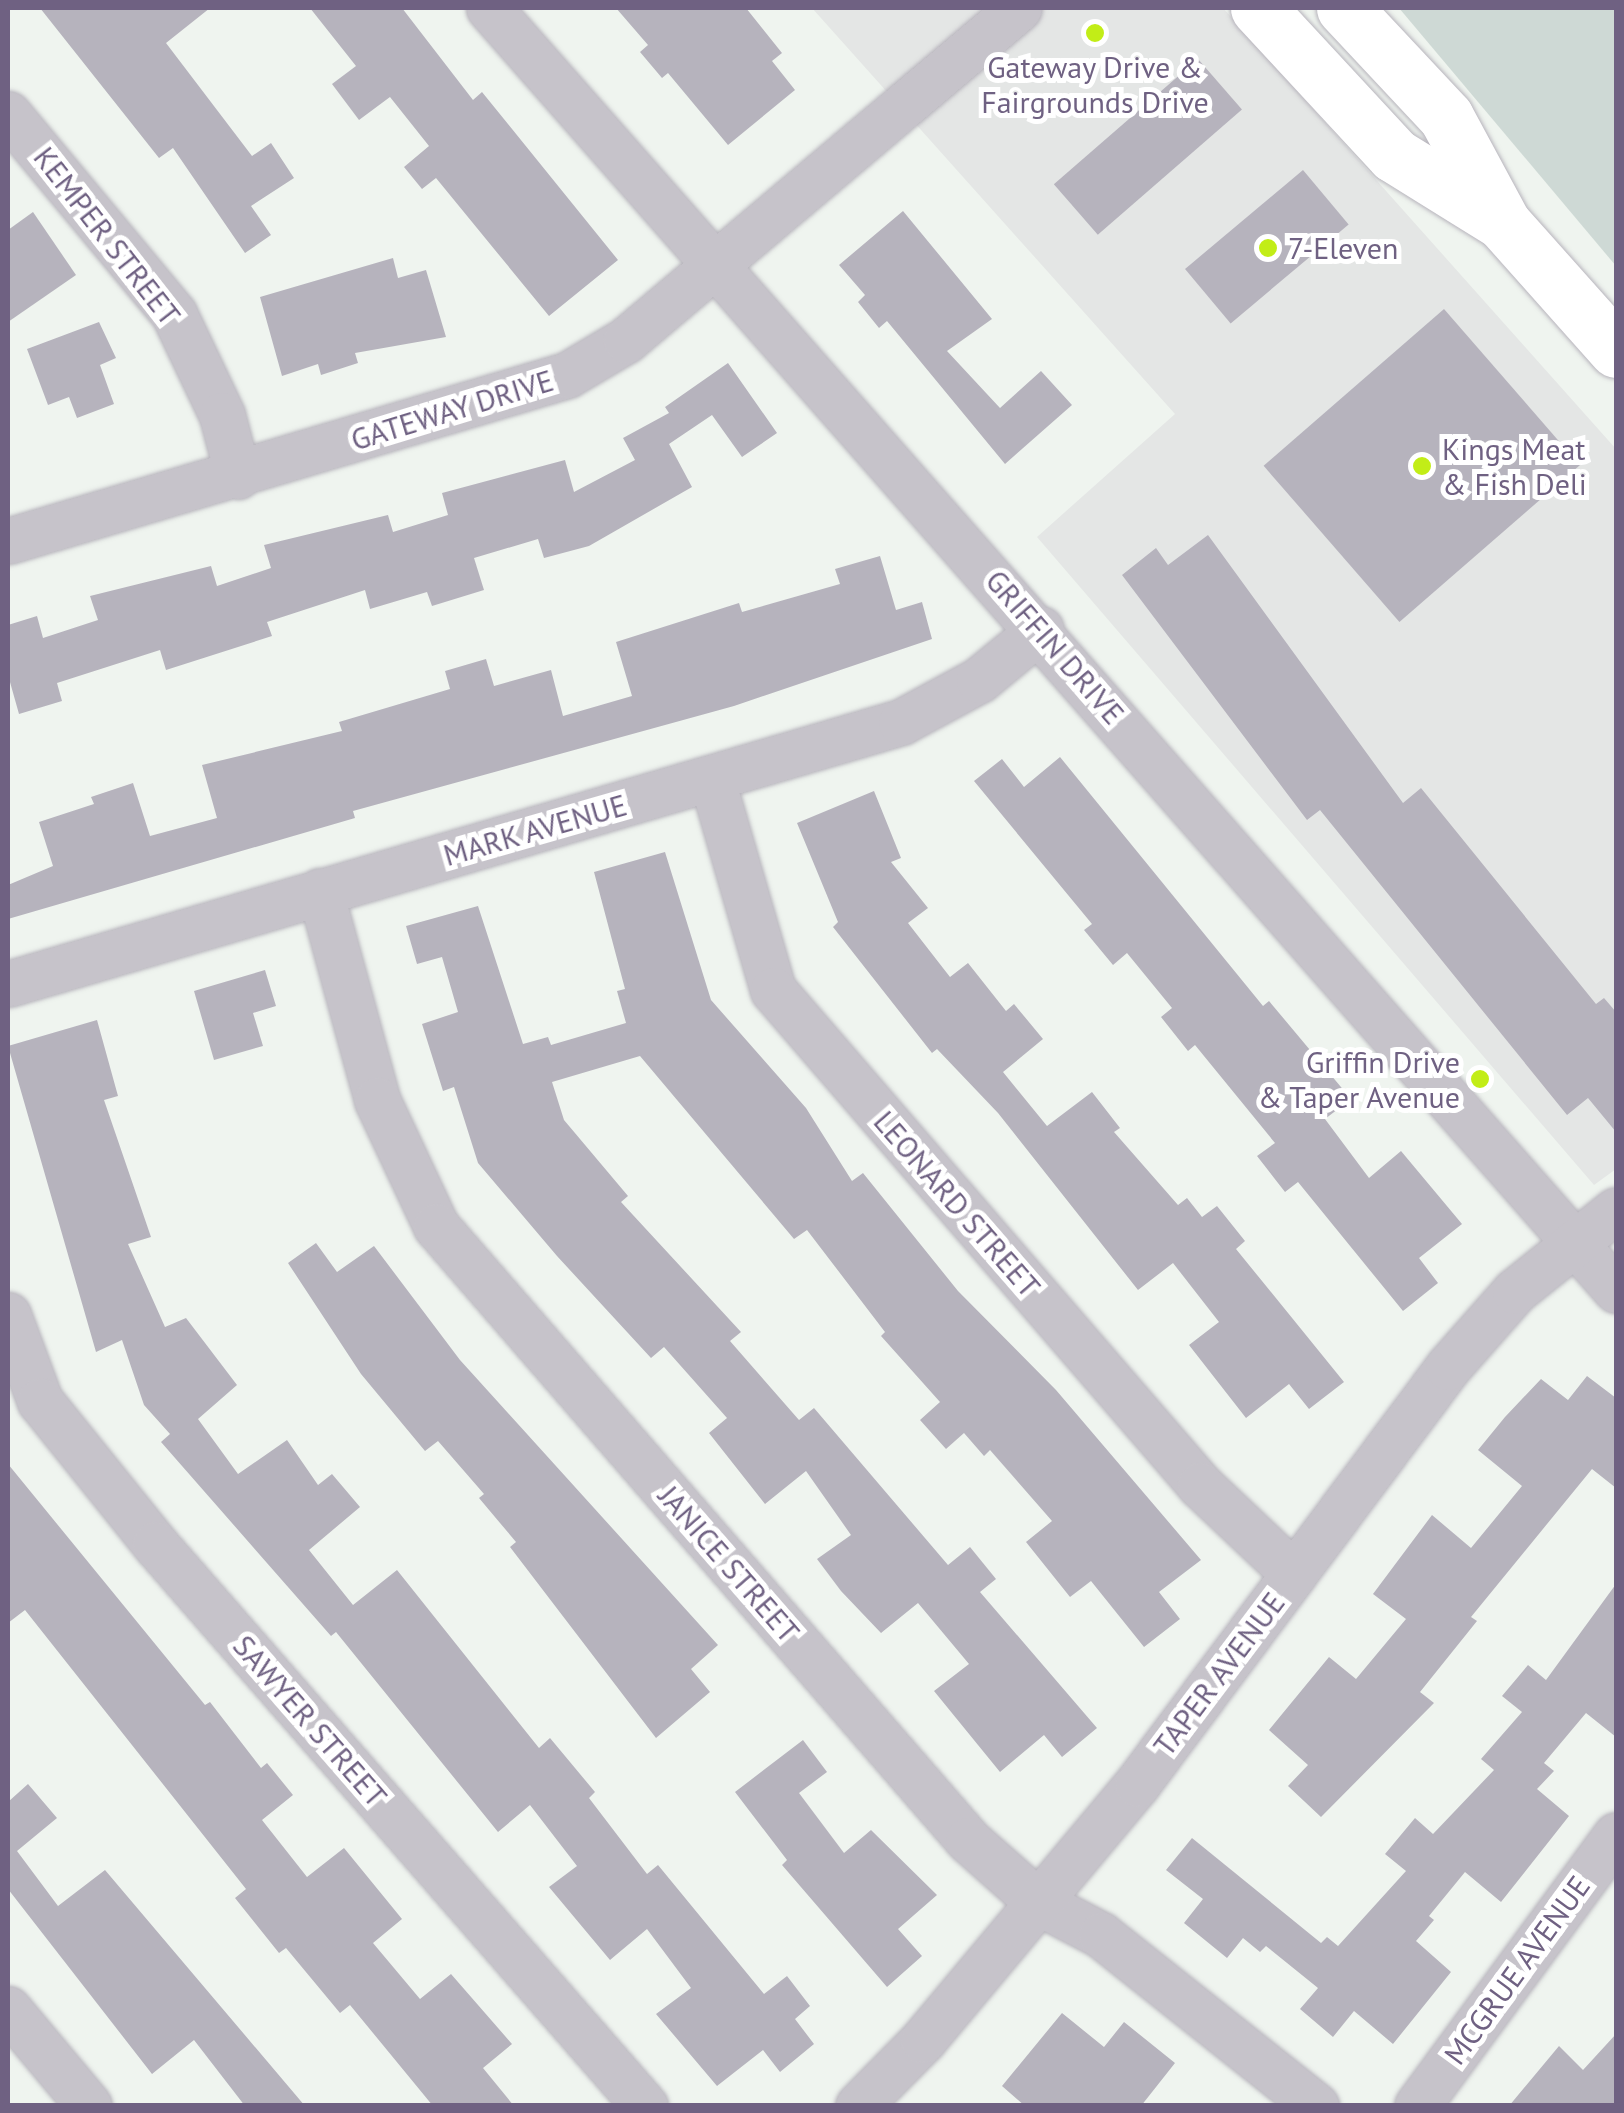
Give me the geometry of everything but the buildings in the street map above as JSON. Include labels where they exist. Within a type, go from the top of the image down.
[{"type":"main road","points":[[1258,8],[1394,154],[1503,223]]},
{"type":"main road","points":[[1344,8],[1446,116],[1503,223],[1616,350]]},
{"type":"street","name":"GRIFFIN DRIVE","points":[[488,8],[1041,629],[1616,1290]]},
{"type":"street","name":"GATEWAY DRIVE","points":[[8,541],[238,476],[567,374],[626,340],[1019,8]]},
{"type":"street","name":"KEMPER STREET","points":[[8,114],[174,314],[222,415],[238,476]]},
{"type":"street","name":"MARK AVENUE","points":[[8,984],[712,780],[936,707],[1041,629]]},
{"type":"street","name":"LEONARD STREET","points":[[712,780],[773,990],[1200,1485],[1294,1574]]},
{"type":"street","name":"JANICE STREET","points":[[320,891],[377,1100],[436,1226],[968,1840],[1038,1902],[1101,1935],[1316,2106]]},
{"type":"street","name":"TAPER AVENUE","points":[[858,2106],[1038,1902],[1294,1574],[1448,1367],[1515,1291],[1616,1210]]},
{"type":"street","name":"SAWYER STREET","points":[[8,1315],[40,1400],[108,1486],[645,2106]]},
{"type":"street","name":"MCGRUE AVENUE","points":[[1418,2106],[1616,1835]]},
{"type":"street","points":[[8,2009],[89,2106]]},
{"type":"shaded area","points":[[812,8],[1223,8],[1616,449],[1616,1169],[1594,1185],[1037,537],[1175,414]]},
{"type":"shaded area","points":[[1399,8],[1616,8],[1616,266]]},
{"type":"place","name":"Gateway Drive & Fairgrounds Drive","points":[[1095,33]]},
{"type":"place","name":"7-Eleven","points":[[1268,248]]},
{"type":"place","name":"Kings Meat & Fish Deli","points":[[1422,466]]},
{"type":"place","name":"Griffin Drive & Taper Avenue","points":[[1480,1079]]}]
